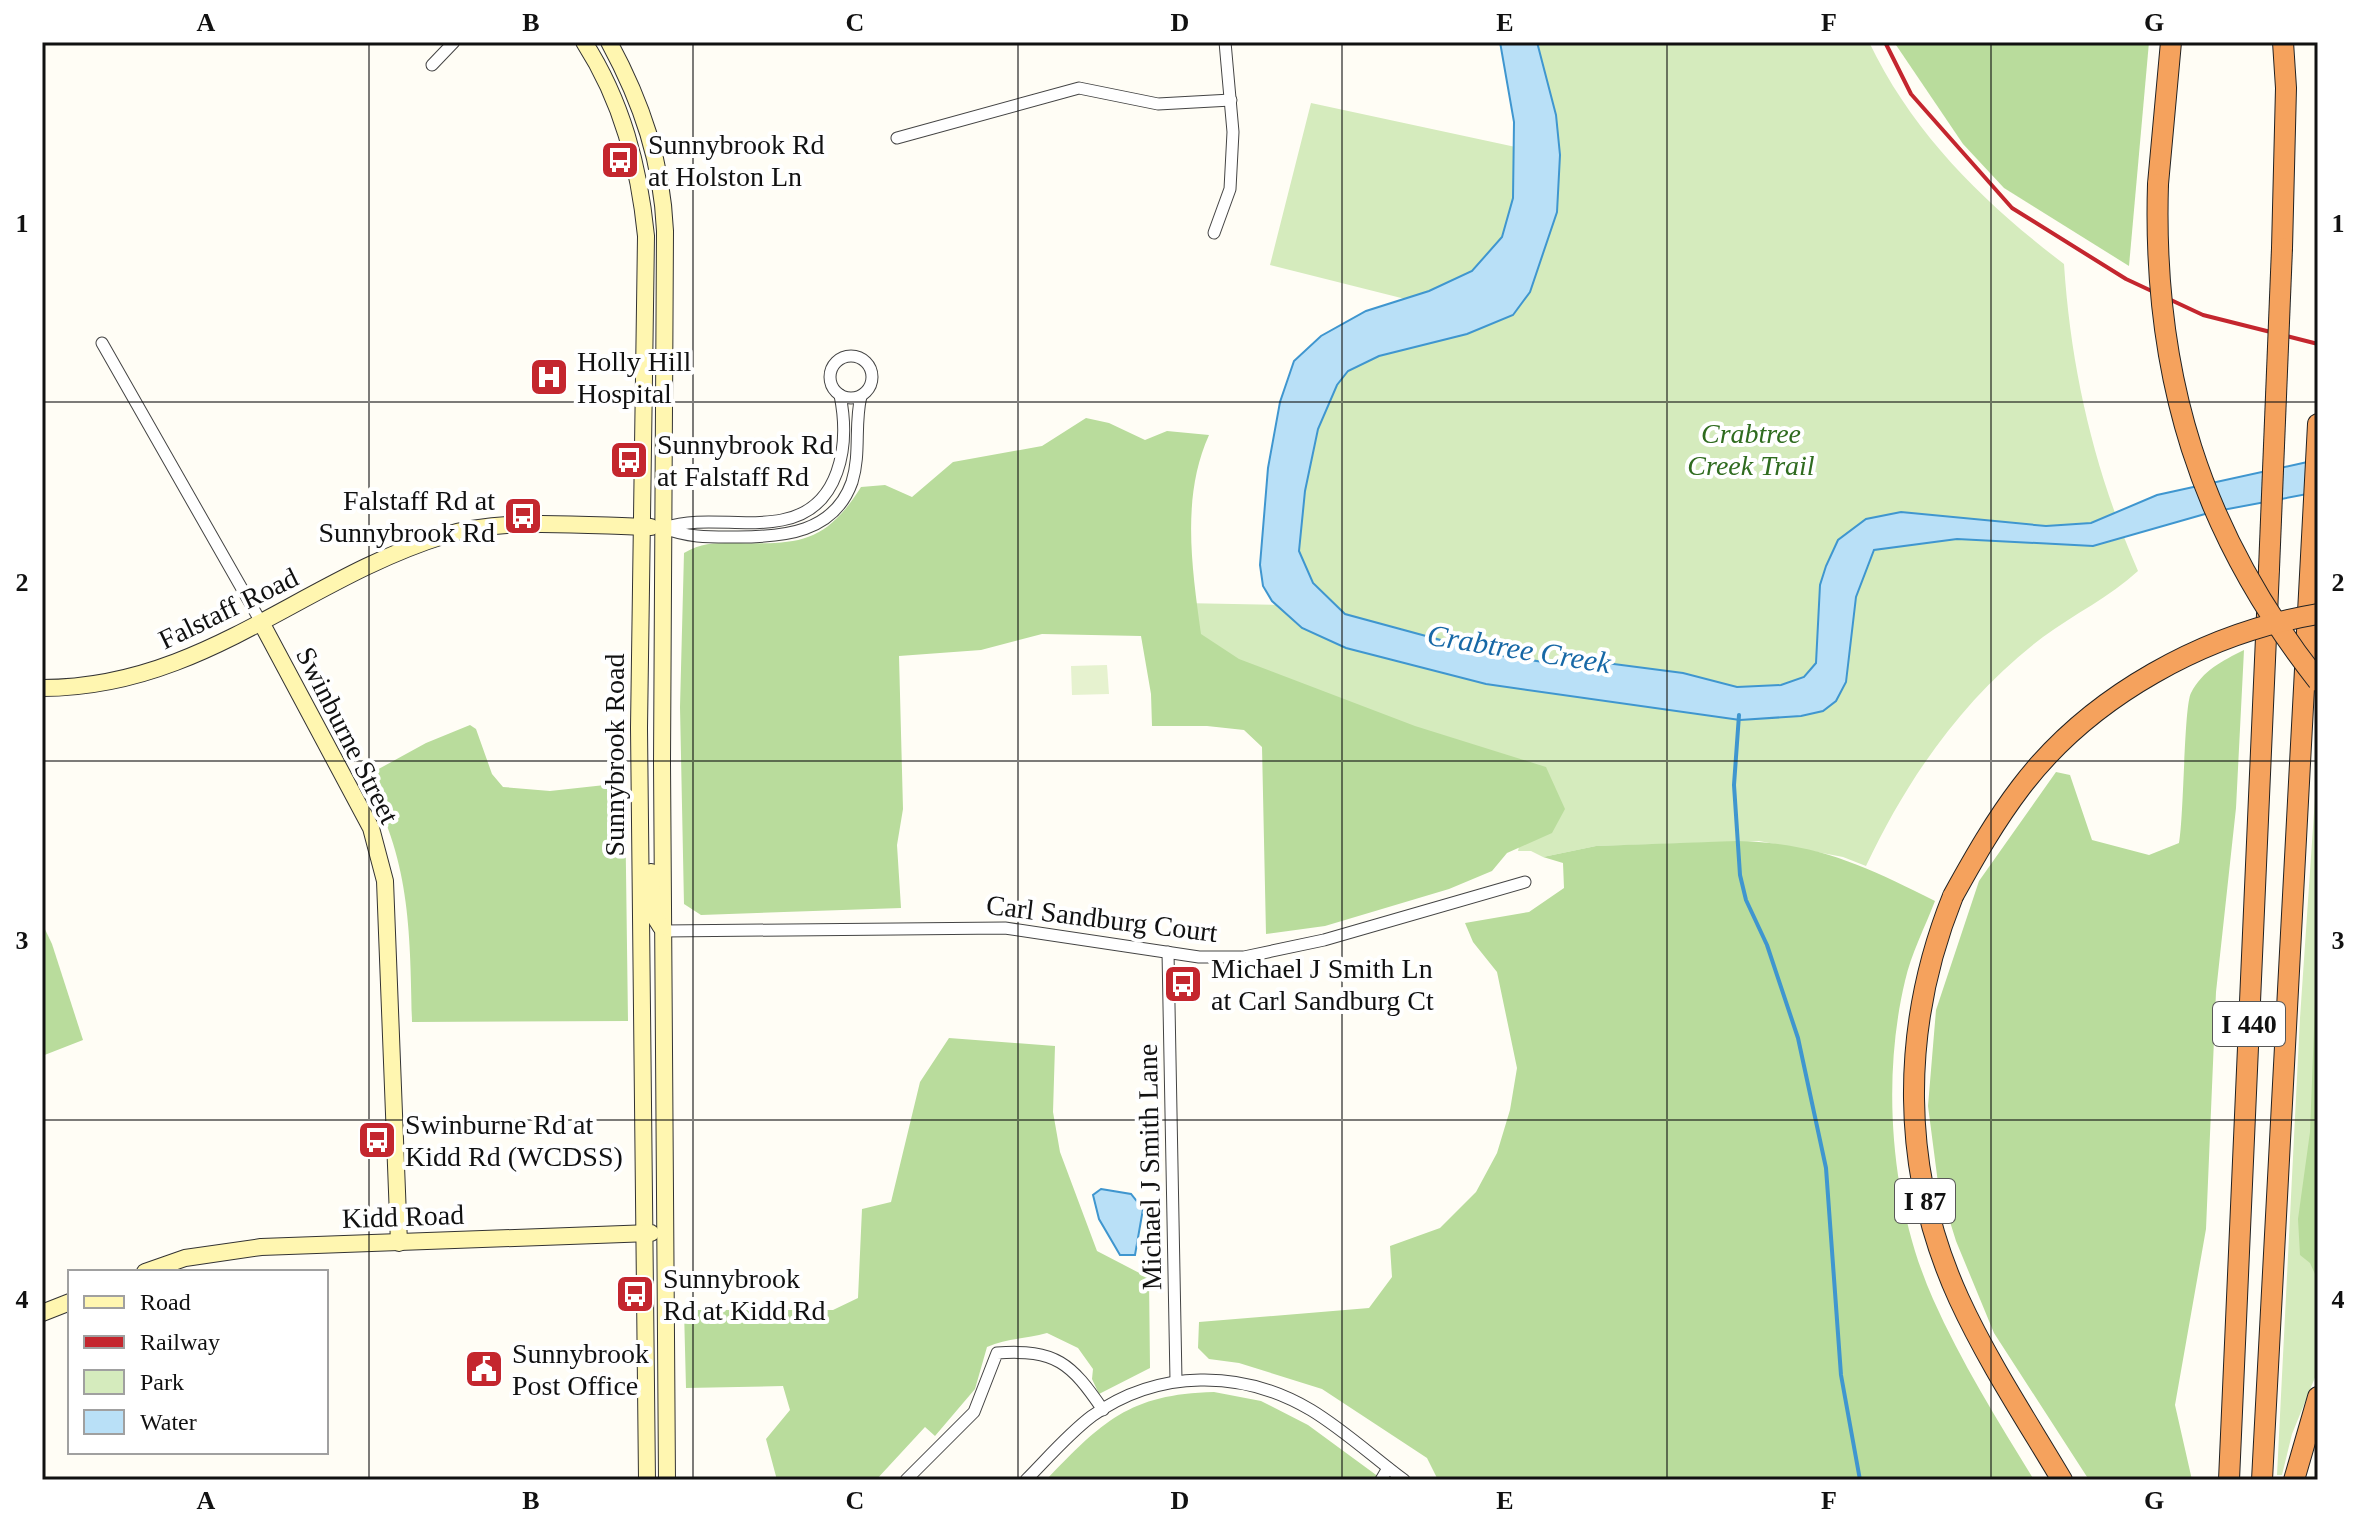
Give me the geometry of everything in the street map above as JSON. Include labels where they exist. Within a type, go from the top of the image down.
[{"type":"highway","points":[[2171,42],[2158,184],[2156,249],[2162,323],[2175,392],[2202,480],[2224,534],[2260,603],[2318,681]]},
{"type":"highway","name":"I 440","points":[[2229,1480],[2282,248],[2286,88],[2283,42]]},
{"type":"highway","name":"I 440","points":[[2262,1480],[2318,424]]},
{"type":"highway","name":"I 87","points":[[2062,1480],[1959,1299],[1926,1208],[1918,1162],[1913,1093],[1916,1034],[1926,975],[1953,896],[1985,837],[2023,784],[2059,744],[2146,678],[2189,654],[2239,633],[2318,614]]},
{"type":"highway","points":[[2294,1480],[2318,1397]]},
{"type":"main road","name":"Sunnybrook Road","points":[[584,42],[616,102],[639,172],[646,266],[641,826],[647,1480]]},
{"type":"main road","name":"Sunnybrook Road","points":[[609,42],[630,82],[651,137],[664,205],[667,333],[664,528],[667,1480]]},
{"type":"main road","name":"Falstaff Road","points":[[42,688],[84,689],[117,683],[172,666],[262,624],[394,554],[448,534],[495,526],[664,528]]},
{"type":"main road","name":"Swinburne Street","points":[[262,624],[371,828],[385,881],[399,1243]]},
{"type":"main road","points":[[641,826],[649,846],[653,914],[664,931]]},
{"type":"main road","name":"Kidd Road","points":[[151,1270],[185,1258],[224,1250],[666,1234]]},
{"type":"main road","points":[[42,1313],[68,1303]]},
{"type":"street","points":[[432,65],[454,42]]},
{"type":"street","points":[[1214,233],[1230,189],[1231,100],[1225,42]]},
{"type":"street","points":[[897,138],[1079,88],[1158,104],[1231,100]]},
{"type":"street","name":"Swinburne Street","points":[[102,343],[262,624]]},
{"type":"street","name":"Falstaff Road","points":[[853,355],[868,363],[872,375],[870,387],[861,396],[858,458],[851,485],[840,506],[821,522],[799,533],[773,537],[687,537],[664,528],[687,520],[781,521],[815,506],[840,473],[843,445],[840,395],[831,384],[830,370],[839,358],[853,355]]},
{"type":"street","points":[[840,395],[861,396]]},
{"type":"street","name":"Carl Sandburg Court","points":[[664,931],[1005,928],[1168,952],[1244,957],[1284,951],[1525,882]]},
{"type":"street","name":"Michael J Smith Lane","points":[[1168,952],[1176,1380]]},
{"type":"street","points":[[906,1480],[974,1412],[997,1353],[1027,1351],[1056,1357],[1079,1374],[1103,1410]]},
{"type":"street","points":[[1026,1480],[1069,1437],[1103,1410],[1152,1386],[1176,1380],[1242,1383],[1290,1399],[1313,1411],[1396,1476]]},
{"type":"street","points":[[1381,1480],[1396,1476]]},
{"type":"green space","name":"Crabtree Creek Trail","points":[[1521,42],[1869,42],[1907,107],[1953,165],[2006,217],[2064,264],[2072,344],[2088,421],[2109,496],[2138,571],[2014,660],[1963,712],[1900,801],[1866,866],[1843,857],[1759,841],[1596,846],[1543,857],[1531,851],[1518,851],[1533,783],[1200,662],[1182,603],[1286,605],[1291,390],[1445,309],[1270,265],[1311,103],[1534,151]]},
{"type":"green space","points":[[1894,42],[2149,42],[2129,266],[2004,188],[1963,144]]},
{"type":"green space","points":[[1086,418],[1109,423],[1145,440],[1167,431],[1209,435],[1200,459],[1192,508],[1192,558],[1201,634],[1239,659],[1415,726],[1546,767],[1565,809],[1552,833],[1507,853],[1492,871],[1449,889],[1325,926],[1266,934],[1262,747],[1244,730],[1152,726],[1151,694],[1141,636],[1042,634],[981,650],[899,656],[903,809],[897,845],[901,908],[701,915],[684,904],[680,707],[684,553],[713,544],[774,543],[807,538],[834,521],[861,487],[885,485],[912,497],[953,462],[1042,446]]},
{"type":"green space","points":[[2244,650],[2236,808],[2216,992],[2206,1229],[2175,1405],[2192,1480],[2089,1480],[1994,1333],[1956,1241],[1938,1183],[1928,1106],[1936,1010],[1979,881],[2056,772],[2070,775],[2092,840],[2149,855],[2179,843],[2191,693],[2207,672]]},
{"type":"green space","points":[[1107,665],[1109,694],[1072,695],[1071,666]]},
{"type":"green space","points":[[470,725],[476,729],[492,774],[503,787],[550,791],[605,785],[625,796],[628,1021],[412,1022],[405,896],[391,837],[364,777],[426,743]]},
{"type":"green space","points":[[2318,754],[2318,1370],[2292,1434],[2282,1475],[2277,1475],[2300,1018]]},
{"type":"green space","points":[[1736,841],[1791,846],[1839,858],[1935,901],[1914,951],[1898,1020],[1892,1101],[1899,1183],[1919,1262],[1933,1299],[1968,1368],[2034,1480],[1438,1480],[1427,1458],[1322,1389],[1239,1363],[1209,1359],[1198,1348],[1199,1322],[1369,1308],[1392,1277],[1390,1246],[1440,1228],[1476,1192],[1497,1153],[1510,1110],[1517,1068],[1497,972],[1473,942],[1465,923],[1529,912],[1564,888],[1563,863],[1543,857],[1596,846]]},
{"type":"green space","points":[[42,923],[52,944],[83,1040],[42,1056]]},
{"type":"green space","points":[[2318,926],[2318,1272],[2315,1274],[2310,1263],[2300,1255],[2298,1219],[2310,1132]]},
{"type":"green space","points":[[949,1038],[1055,1046],[1053,1112],[1060,1152],[1097,1251],[1149,1278],[1150,1368],[1099,1394],[1092,1379],[1093,1369],[1078,1348],[1047,1333],[994,1344],[987,1347],[975,1389],[935,1436],[925,1427],[876,1480],[777,1480],[766,1439],[790,1410],[783,1386],[686,1388],[684,1310],[833,1310],[858,1298],[862,1209],[891,1202],[920,1082]]},
{"type":"green space","points":[[1214,1392],[1261,1401],[1308,1425],[1383,1480],[1046,1480],[1101,1427],[1138,1405],[1160,1398]]},
{"type":"water","points":[[1500,42],[1537,42],[1556,115],[1560,155],[1557,212],[1530,292],[1513,315],[1467,334],[1379,356],[1348,371],[1337,385],[1318,429],[1305,491],[1299,551],[1313,583],[1345,614],[1496,655],[1557,664],[1583,660],[1683,673],[1737,687],[1781,685],[1804,677],[1816,663],[1820,585],[1826,566],[1838,540],[1866,519],[1901,512],[2046,526],[2091,523],[2157,495],[2312,461],[2318,492],[2212,512],[2093,546],[1957,539],[1874,550],[1856,597],[1846,682],[1836,701],[1823,711],[1801,716],[1740,720],[1486,684],[1346,648],[1302,628],[1272,601],[1263,586],[1260,565],[1268,468],[1280,402],[1294,361],[1321,336],[1366,311],[1429,291],[1472,271],[1502,237],[1513,198],[1514,122]]},
{"type":"water","points":[[1101,1189],[1131,1194],[1143,1209],[1135,1255],[1120,1255],[1099,1219],[1093,1195]]},
{"type":"waterway","points":[[1739,715],[1734,785],[1740,875],[1746,900],[1767,945],[1798,1038],[1826,1168],[1841,1375],[1860,1480]]},
{"type":"railway","points":[[1885,42],[1911,94],[2012,208],[2126,279],[2203,315],[2318,344]]},
{"type":"place","name":"Sunnybrook Rd at Holston Ln","points":[[620,160]]},
{"type":"place","name":"Holly Hill Hospital","points":[[549,377]]},
{"type":"place","name":"Sunnybrook Rd at Falstaff Rd","points":[[629,460]]},
{"type":"place","name":"Falstaff Rd at Sunnybrook Rd","points":[[523,516]]},
{"type":"place","name":"Michael J Smith Ln at Carl Sandburg Ct","points":[[1183,984]]},
{"type":"place","name":"Swinburne Rd at Kidd Rd (WCDSS)","points":[[377,1140]]},
{"type":"place","name":"Sunnybrook Rd at Kidd Rd","points":[[635,1294]]},
{"type":"place","name":"Sunnybrook Post Office","points":[[484,1369]]},
{"type":"water label","name":"Crabtree Creek","points":[[1519,649]]}]
